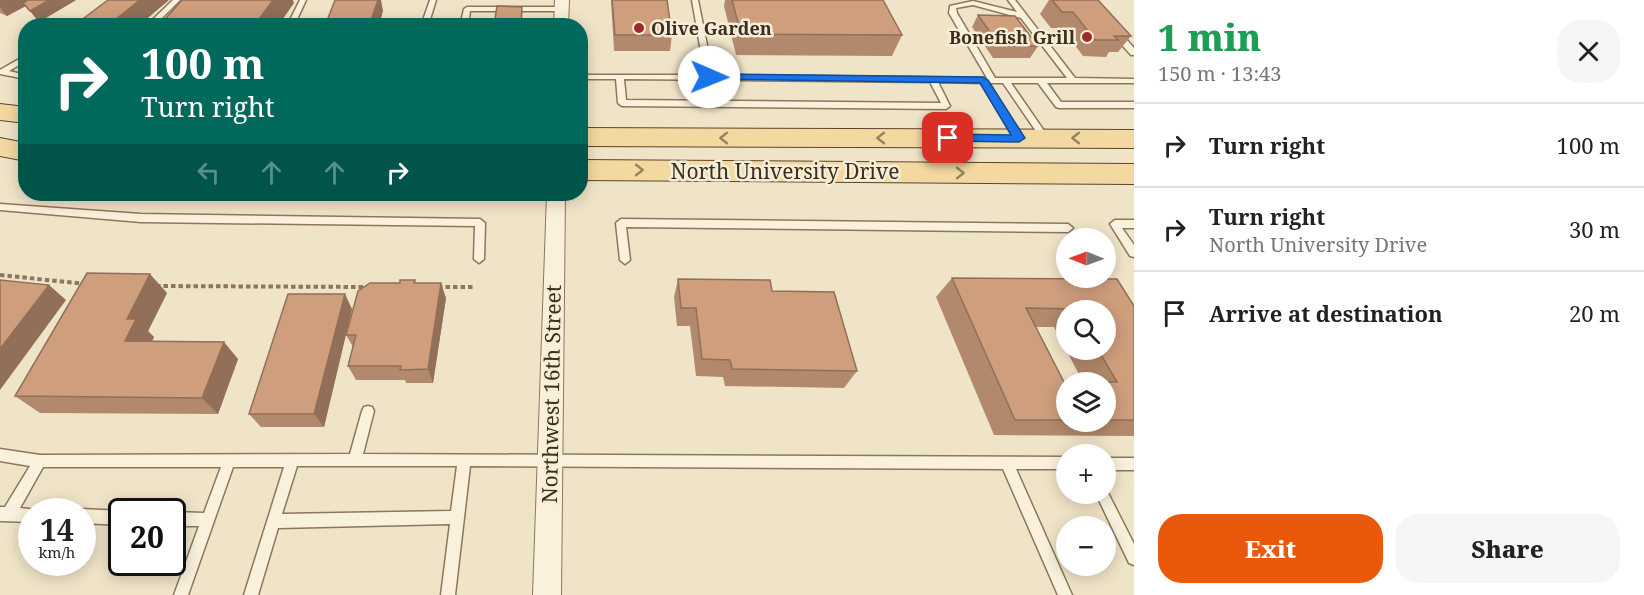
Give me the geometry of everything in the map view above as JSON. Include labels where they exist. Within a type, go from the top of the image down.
[{"type":"main road","points":[[0,112],[18,115]]},
{"type":"main road","name":"North University Drive","points":[[588,137],[1134,139]]},
{"type":"main road","points":[[588,152],[667,137]]},
{"type":"main road","points":[[0,147],[18,150]]},
{"type":"main road","name":"North University Drive","points":[[588,170],[1134,174]]},
{"type":"street","name":"Northwest 16th Street","points":[[547,595],[556,201]]},
{"type":"lane","points":[[157,18],[177,0]]},
{"type":"lane","points":[[294,18],[303,0]]},
{"type":"lane","points":[[427,18],[433,0]]},
{"type":"lane","points":[[694,0],[709,77]]},
{"type":"lane","points":[[1011,0],[1072,80]]},
{"type":"lane","points":[[1023,16],[973,3],[953,6],[953,13],[987,80],[1032,138]]},
{"type":"lane","points":[[465,18],[467,9],[562,5]]},
{"type":"lane","points":[[1110,26],[1134,53]]},
{"type":"lane","points":[[18,62],[2,72],[18,75]]},
{"type":"lane","points":[[588,77],[1134,81]]},
{"type":"lane","points":[[620,77],[622,103],[946,106],[933,80]]},
{"type":"lane","points":[[1006,81],[1032,138]]},
{"type":"lane","points":[[1041,81],[1059,105],[1134,105]]},
{"type":"lane","points":[[0,207],[141,218],[480,223],[479,260]]},
{"type":"lane","points":[[625,260],[621,223],[1068,228]]},
{"type":"lane","points":[[1134,225],[1115,224],[1134,253]]},
{"type":"lane","points":[[355,460],[368,411]]},
{"type":"lane","points":[[0,455],[40,461],[550,460],[1056,463]]},
{"type":"lane","points":[[448,595],[465,460]]},
{"type":"lane","points":[[5,514],[40,461]]},
{"type":"lane","points":[[181,595],[229,461]]},
{"type":"lane","points":[[251,595],[292,461]]},
{"type":"lane","points":[[1007,463],[1065,595]]},
{"type":"lane","points":[[1116,464],[1134,464]]},
{"type":"lane","points":[[1107,504],[1134,558]]},
{"type":"lane","points":[[275,521],[458,518]]},
{"type":"lane","points":[[186,519],[207,520]]},
{"type":"path","points":[[0,275],[95,285]]},
{"type":"path","points":[[154,286],[380,287]]},
{"type":"path","points":[[428,287],[475,287]]},
{"type":"building","points":[[28,0],[49,0],[30,11],[23,3]]},
{"type":"building","points":[[108,0],[140,0],[117,18],[84,18]]},
{"type":"building","points":[[182,0],[273,0],[260,18],[166,18]]},
{"type":"building","points":[[335,0],[378,0],[372,18],[328,18]]},
{"type":"building","name":"Olive Garden","points":[[612,0],[667,0],[672,35],[615,35]]},
{"type":"building","points":[[732,0],[883,0],[902,35],[741,34]]},
{"type":"building","points":[[1052,0],[1098,0],[1131,36],[1114,36],[1118,40],[1095,40],[1073,12],[1062,12]]},
{"type":"building","points":[[497,6],[522,7],[521,18],[495,18]]},
{"type":"building","points":[[978,15],[1015,16],[1038,46],[1000,46]]},
{"type":"building","points":[[87,273],[150,274],[127,319],[136,319],[125,341],[224,342],[202,398],[15,396]]},
{"type":"building","points":[[952,278],[1056,279],[1056,288],[1116,288],[1117,279],[1134,306],[1134,420],[1116,420],[1116,372],[1111,372],[1104,360],[1116,360],[1116,300],[1056,300],[1056,309],[1026,308],[1059,372],[1056,372],[1056,420],[1015,420]]},
{"type":"building","points":[[678,279],[770,280],[772,291],[834,292],[857,371],[732,369],[730,360],[702,359],[696,308],[681,308]]},
{"type":"building","points":[[0,280],[49,285],[0,349]]},
{"type":"building","points":[[400,280],[415,280],[414,283],[441,283],[428,369],[400,370],[401,366],[348,366],[356,335],[346,335],[358,291],[370,283],[400,283]]},
{"type":"building","points":[[288,294],[345,294],[314,414],[249,414]]},
{"type":"place","name":"Olive Garden","points":[[639,28]]},
{"type":"place","name":"Bonefish Grill","points":[[1087,37]]},
{"type":"route","points":[[709,77],[983,80],[1019,138],[948,138]]}]
